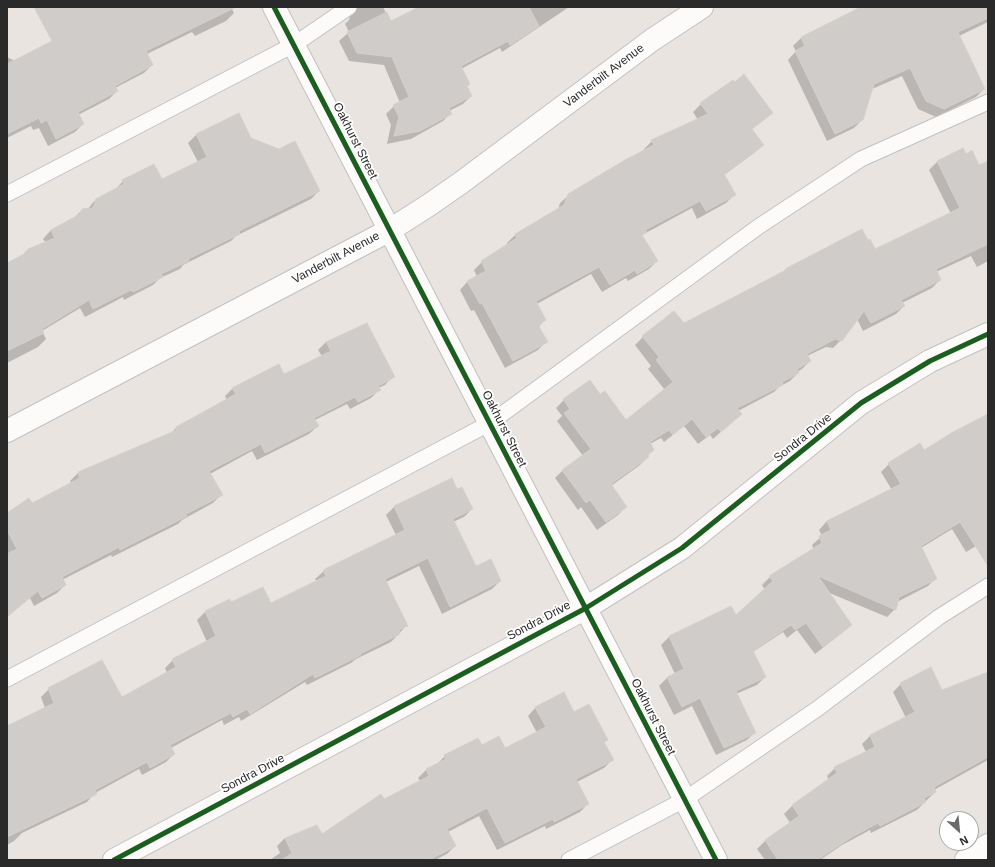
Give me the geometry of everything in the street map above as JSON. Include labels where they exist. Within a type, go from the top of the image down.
[{"type":"street","name":"Oakhurst Street","points":[[274,7],[716,860]]},
{"type":"street","name":"Vanderbilt Avenue","points":[[7,431],[390,230],[462,182],[652,40],[702,7]]},
{"type":"street","name":"Sondra Drive","points":[[114,860],[586,608],[682,548],[861,403],[930,361],[988,334]]},
{"type":"street","points":[[966,860],[988,845]]},
{"type":"lane","points":[[7,194],[294,44],[349,7]]},
{"type":"lane","points":[[7,679],[490,423],[758,227],[861,159],[988,102]]},
{"type":"lane","points":[[569,860],[684,800],[817,709],[940,617],[988,586]]},
{"type":"building","points":[[34,7],[236,7],[146,51],[153,65],[115,86],[118,91],[78,112],[84,124],[56,139],[47,120],[41,123],[39,118],[7,134],[7,64],[52,41]]},
{"type":"building","points":[[419,7],[529,7],[539,26],[510,45],[508,41],[461,66],[470,84],[467,86],[472,96],[449,108],[452,114],[420,131],[394,136],[399,117],[393,105],[409,97],[392,57],[357,53],[347,32],[387,12],[391,21]]},
{"type":"building","points":[[861,7],[988,7],[988,18],[958,32],[985,89],[944,109],[926,101],[910,68],[874,84],[863,120],[835,134],[795,51],[805,46],[801,37]]},
{"type":"building","points":[[744,74],[773,113],[752,129],[764,145],[724,174],[736,195],[706,211],[700,201],[645,230],[647,232],[642,235],[658,261],[637,274],[635,270],[610,285],[599,267],[536,301],[546,320],[538,325],[548,342],[513,361],[482,303],[480,304],[467,281],[486,271],[481,261],[517,238],[515,234],[564,205],[568,194],[625,160],[654,145],[651,140],[708,114],[700,103],[733,80],[735,82]]},
{"type":"building","points":[[239,113],[251,138],[279,149],[295,141],[320,191],[239,231],[240,234],[188,259],[189,261],[161,274],[163,277],[133,292],[131,290],[93,309],[89,300],[42,329],[44,333],[7,351],[7,263],[26,253],[28,249],[55,238],[51,230],[80,214],[82,209],[93,208],[96,199],[124,184],[122,180],[154,164],[162,179],[207,157],[196,134]]},
{"type":"building","points":[[963,148],[966,154],[972,150],[979,165],[988,161],[988,244],[936,269],[941,280],[901,300],[905,306],[871,323],[864,311],[842,341],[835,339],[807,354],[811,361],[797,369],[799,373],[782,382],[783,385],[737,408],[742,414],[721,432],[718,428],[706,437],[692,419],[673,435],[669,430],[650,442],[654,450],[648,455],[649,457],[611,484],[627,507],[606,522],[590,500],[586,503],[562,470],[591,449],[564,413],[570,409],[563,399],[590,380],[600,394],[605,391],[626,420],[673,382],[656,360],[659,357],[642,336],[674,311],[684,323],[862,229],[868,240],[870,239],[875,249],[960,208],[937,161]]},
{"type":"building","points":[[367,323],[395,377],[378,386],[381,390],[358,402],[355,397],[314,418],[319,426],[265,453],[261,444],[209,471],[223,495],[186,514],[187,516],[120,550],[119,547],[62,577],[66,585],[42,598],[38,591],[7,616],[7,554],[17,549],[7,530],[7,513],[29,498],[32,503],[80,478],[78,472],[177,430],[176,427],[236,394],[232,388],[279,364],[284,374],[331,351],[326,342]]},
{"type":"building","points":[[988,414],[988,566],[960,522],[921,546],[937,579],[899,597],[896,610],[818,576],[852,625],[823,647],[806,623],[795,630],[791,625],[753,651],[766,677],[736,691],[756,733],[724,748],[700,698],[682,707],[667,677],[684,669],[669,636],[731,606],[736,615],[773,581],[769,576],[822,543],[819,536],[831,530],[827,521],[901,484],[888,463],[920,443],[924,450],[953,432]]},
{"type":"building","points":[[452,478],[457,489],[462,487],[473,509],[453,519],[476,566],[491,559],[501,581],[450,607],[428,558],[385,579],[408,626],[399,630],[400,634],[315,678],[313,674],[250,714],[247,709],[233,717],[231,713],[170,745],[175,754],[150,768],[147,762],[95,790],[97,794],[7,837],[7,726],[54,703],[48,688],[102,660],[122,697],[176,667],[172,659],[216,636],[205,611],[230,599],[231,602],[263,587],[271,603],[326,576],[323,570],[405,530],[394,506]]},
{"type":"building","points":[[931,667],[942,690],[988,672],[988,757],[934,787],[936,792],[924,798],[926,802],[880,826],[878,823],[852,837],[817,860],[778,860],[765,840],[799,816],[792,805],[837,773],[834,767],[875,747],[870,735],[915,712],[900,683]]},
{"type":"building","points":[[564,692],[574,712],[589,704],[608,740],[604,742],[614,760],[576,779],[589,804],[554,822],[553,819],[505,843],[487,808],[447,829],[456,846],[429,860],[282,860],[292,853],[285,838],[317,825],[322,834],[381,794],[384,799],[429,776],[426,769],[446,759],[444,755],[478,738],[482,745],[499,736],[505,748],[546,727],[535,707]]},
{"type":"cycle path","points":[[274,7],[716,860]]},
{"type":"cycle path","points":[[114,860],[586,608],[682,548],[861,403],[930,361],[988,334]]}]
